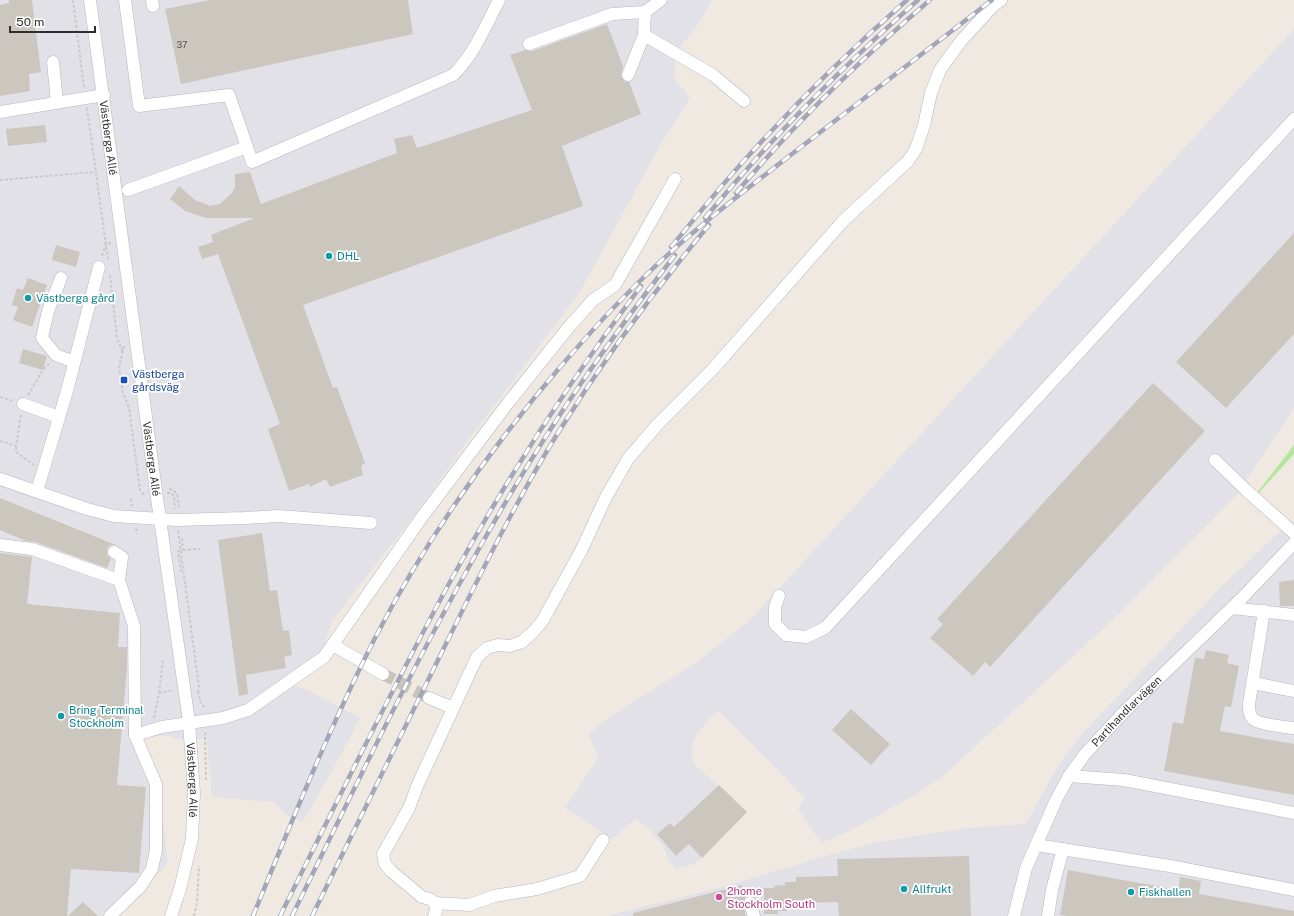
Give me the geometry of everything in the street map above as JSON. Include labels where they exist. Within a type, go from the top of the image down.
[{"type":"street","name":"Västberga Allé","points":[[90,0],[160,519],[190,688],[189,722],[194,793],[193,826],[188,858],[171,916]]},
{"type":"street","points":[[124,0],[139,106],[229,95],[252,162],[453,75],[469,56],[499,0]]},
{"type":"street","points":[[529,44],[612,14],[645,12],[661,0]]},
{"type":"street","points":[[603,840],[580,876],[537,889],[494,896],[470,905],[435,903],[430,899],[422,897],[391,871],[385,864],[384,854],[409,808],[418,784],[477,657],[487,648],[498,645],[510,646],[522,642],[543,620],[582,549],[606,497],[628,459],[657,425],[713,369],[843,221],[908,162],[916,149],[924,125],[931,93],[940,70],[961,41],[993,6],[1001,0]]},
{"type":"street","points":[[628,75],[644,35],[645,12]]},
{"type":"street","points":[[644,35],[713,75],[744,100]]},
{"type":"street","points":[[53,62],[57,103]]},
{"type":"street","points":[[0,112],[104,95]]},
{"type":"street","points":[[779,596],[775,607],[774,624],[786,635],[806,637],[825,628],[1294,119]]},
{"type":"street","points":[[128,190],[247,147]]},
{"type":"street","points":[[135,735],[189,722],[223,718],[248,710],[324,657],[431,505],[508,403],[568,328],[593,300],[614,284],[675,179]]},
{"type":"street","points":[[37,491],[104,264]]},
{"type":"street","points":[[61,278],[48,311],[42,338],[56,356],[74,362]]},
{"type":"street","points":[[23,404],[59,417]]},
{"type":"street","points":[[1215,460],[1246,490],[1294,532]]},
{"type":"street","points":[[0,479],[114,516],[160,519],[278,516],[371,523]]},
{"type":"street","name":"Partihandlarvägen","points":[[1014,916],[1026,868],[1036,845],[1056,800],[1069,776],[1085,754],[1124,712],[1232,608],[1294,543]]},
{"type":"street","points":[[0,545],[32,549],[119,580]]},
{"type":"street","points":[[110,916],[140,887],[152,869],[156,850],[156,784],[135,735],[134,626],[119,580],[122,557],[114,552]]},
{"type":"street","points":[[1232,608],[1294,615]]},
{"type":"street","points":[[1264,611],[1249,704],[1250,713],[1254,720],[1262,723],[1294,728]]},
{"type":"street","points":[[333,645],[383,674]]},
{"type":"street","points":[[1252,683],[1294,691]]},
{"type":"street","points":[[429,698],[453,708]]},
{"type":"street","points":[[1069,776],[1124,780],[1294,813]]},
{"type":"street","points":[[1036,845],[1063,848],[1170,866],[1294,890]]},
{"type":"street","points":[[1048,916],[1052,890],[1063,848]]},
{"type":"street","points":[[434,916],[436,911],[435,903]]},
{"type":"street","points":[[750,903],[754,916]]},
{"type":"path","points":[[73,0],[95,172],[106,244],[104,264]]},
{"type":"path","points":[[0,180],[95,172]]},
{"type":"path","points":[[106,244],[112,243]]},
{"type":"path","points":[[104,264],[104,248],[106,244]]},
{"type":"path","points":[[110,275],[117,338],[123,353],[127,358]]},
{"type":"path","points":[[124,342],[120,367],[123,393],[129,408],[140,490],[141,493],[146,495]]},
{"type":"path","points":[[43,471],[16,452],[16,446],[23,404],[43,370],[56,356]]},
{"type":"path","points":[[0,397],[23,404]]},
{"type":"path","points":[[0,442],[16,446]]},
{"type":"path","points":[[175,511],[174,496],[169,491],[174,491],[177,495],[179,510]]},
{"type":"path","points":[[182,538],[182,550],[199,687],[198,692],[190,688]]},
{"type":"path","points":[[179,540],[182,550]]},
{"type":"path","points":[[190,688],[178,550],[200,549]]},
{"type":"path","points":[[151,730],[159,693],[163,659]]},
{"type":"path","points":[[159,693],[199,687]]},
{"type":"path","points":[[194,916],[197,902]]},
{"type":"shaded area","points":[[0,0],[712,0],[695,29],[683,43],[675,58],[674,79],[690,97],[666,135],[578,295],[468,440],[423,504],[332,621],[323,650],[282,681],[309,691],[360,718],[331,773],[302,822],[285,814],[275,802],[212,797],[207,739],[177,739],[170,736],[155,736],[146,738],[142,746],[157,775],[168,863],[117,916],[0,916]]},
{"type":"shaded area","points":[[1294,29],[1294,408],[1237,494],[1120,613],[942,777],[915,795],[849,831],[821,843],[798,809],[805,798],[719,711],[706,722],[694,739],[691,751],[695,765],[747,812],[702,858],[694,864],[676,869],[669,861],[663,846],[647,827],[636,819],[612,839],[565,808],[598,758],[589,734],[608,718],[698,661],[750,620]]},
{"type":"shaded area","points":[[1294,521],[1294,916],[607,916],[722,887],[878,842],[968,828],[1026,824],[1059,764],[1080,736],[1222,586],[1278,533]]},
{"type":"green space","points":[[1294,445],[1294,454],[1247,506]]},
{"type":"building","points":[[9,0],[32,0],[41,72],[29,74],[30,91],[0,96],[0,5],[9,3]]},
{"type":"building","points":[[210,0],[408,0],[413,34],[181,84],[165,9]]},
{"type":"building","name":"DHL","points":[[607,24],[623,66],[621,76],[625,82],[629,82],[641,114],[562,146],[583,206],[303,305],[333,388],[337,387],[365,463],[361,466],[363,475],[330,487],[326,479],[310,487],[309,484],[289,491],[268,429],[280,424],[218,254],[202,259],[198,247],[213,242],[211,235],[254,218],[206,218],[185,211],[170,199],[179,186],[195,200],[210,206],[220,204],[232,193],[235,187],[235,174],[250,172],[261,204],[397,153],[394,139],[412,135],[417,148],[532,110],[510,55],[525,50],[532,51]]},
{"type":"building","points":[[45,125],[47,142],[8,146],[6,129]]},
{"type":"building","points":[[1294,233],[1294,334],[1226,408],[1176,362]]},
{"type":"building","points":[[56,245],[80,252],[76,267],[52,260]]},
{"type":"building","name":"Västberga gård","points":[[28,278],[47,285],[32,327],[13,320],[18,307],[12,305],[17,288],[23,290]]},
{"type":"building","points":[[23,349],[47,356],[43,370],[19,363]]},
{"type":"building","points":[[1153,383],[1205,431],[990,667],[985,662],[973,676],[930,638],[943,624],[937,619]]},
{"type":"building","points":[[0,498],[116,545],[111,545],[107,548],[107,555],[111,559],[107,568],[35,542],[26,541],[0,530]]},
{"type":"building","points":[[262,533],[270,591],[277,590],[283,631],[289,630],[292,655],[284,657],[286,668],[246,675],[248,694],[239,696],[218,540]]},
{"type":"building","name":"Bring Terminal Stockholm","points":[[0,553],[32,557],[27,604],[120,613],[118,647],[127,647],[127,667],[117,785],[146,787],[139,873],[71,869],[67,916],[0,916]]},
{"type":"building","points":[[1294,580],[1294,606],[1280,606],[1279,582]]},
{"type":"building","points":[[1206,650],[1229,655],[1227,663],[1239,666],[1231,707],[1225,706],[1220,731],[1294,744],[1294,795],[1164,771],[1173,722],[1183,724],[1195,658],[1204,659]]},
{"type":"building","points":[[851,709],[890,744],[871,765],[832,730]]},
{"type":"building","points":[[719,785],[747,812],[702,858],[689,844],[676,856],[657,834],[670,823],[674,827]]},
{"type":"building","name":"Allfrukt","points":[[969,856],[971,916],[839,916],[838,902],[796,903],[796,906],[787,907],[787,911],[778,911],[778,914],[764,914],[764,888],[774,888],[774,886],[785,885],[785,882],[796,882],[796,877],[838,876],[837,859]]},
{"type":"building","name":"Fiskhallen","points":[[1068,870],[1178,890],[1180,877],[1201,881],[1199,894],[1294,911],[1294,916],[1060,915]]},
{"type":"building","name":"2home Stockholm South","points":[[742,885],[745,898],[743,905],[746,916],[633,916],[633,913]]},
{"type":"building","points":[[83,902],[98,916],[68,916]]},
{"type":"tunnel","points":[[383,674],[429,698]]},
{"type":"railway","points":[[671,247],[730,176],[788,113],[846,55],[907,0]]},
{"type":"railway","points":[[705,218],[755,160],[807,104],[918,0]]},
{"type":"railway","points":[[736,193],[758,167],[829,92],[930,0]]},
{"type":"railway","points":[[253,916],[326,742],[357,674],[394,603],[415,567],[460,497],[534,398],[611,310],[681,243],[760,178],[992,0]]},
{"type":"railway","points":[[312,916],[480,575],[540,463],[573,408],[610,354],[648,302],[709,225]]},
{"type":"railway","points":[[292,916],[416,665],[504,505],[551,428],[584,379],[675,255]]},
{"type":"railway","points":[[280,916],[407,663],[472,542],[517,467],[565,393],[641,286]]},
{"type":"place","name":"DHL","points":[[329,256]]},
{"type":"place","name":"Västberga gård","points":[[28,298]]},
{"type":"place","name":"Västberga gårdsväg","points":[[124,380]]},
{"type":"place","name":"Bring Terminal Stockholm","points":[[61,716]]},
{"type":"place","name":"Allfrukt","points":[[904,889]]},
{"type":"place","name":"Fiskhallen","points":[[1131,892]]},
{"type":"place","name":"2home Stockholm South","points":[[719,897]]}]
